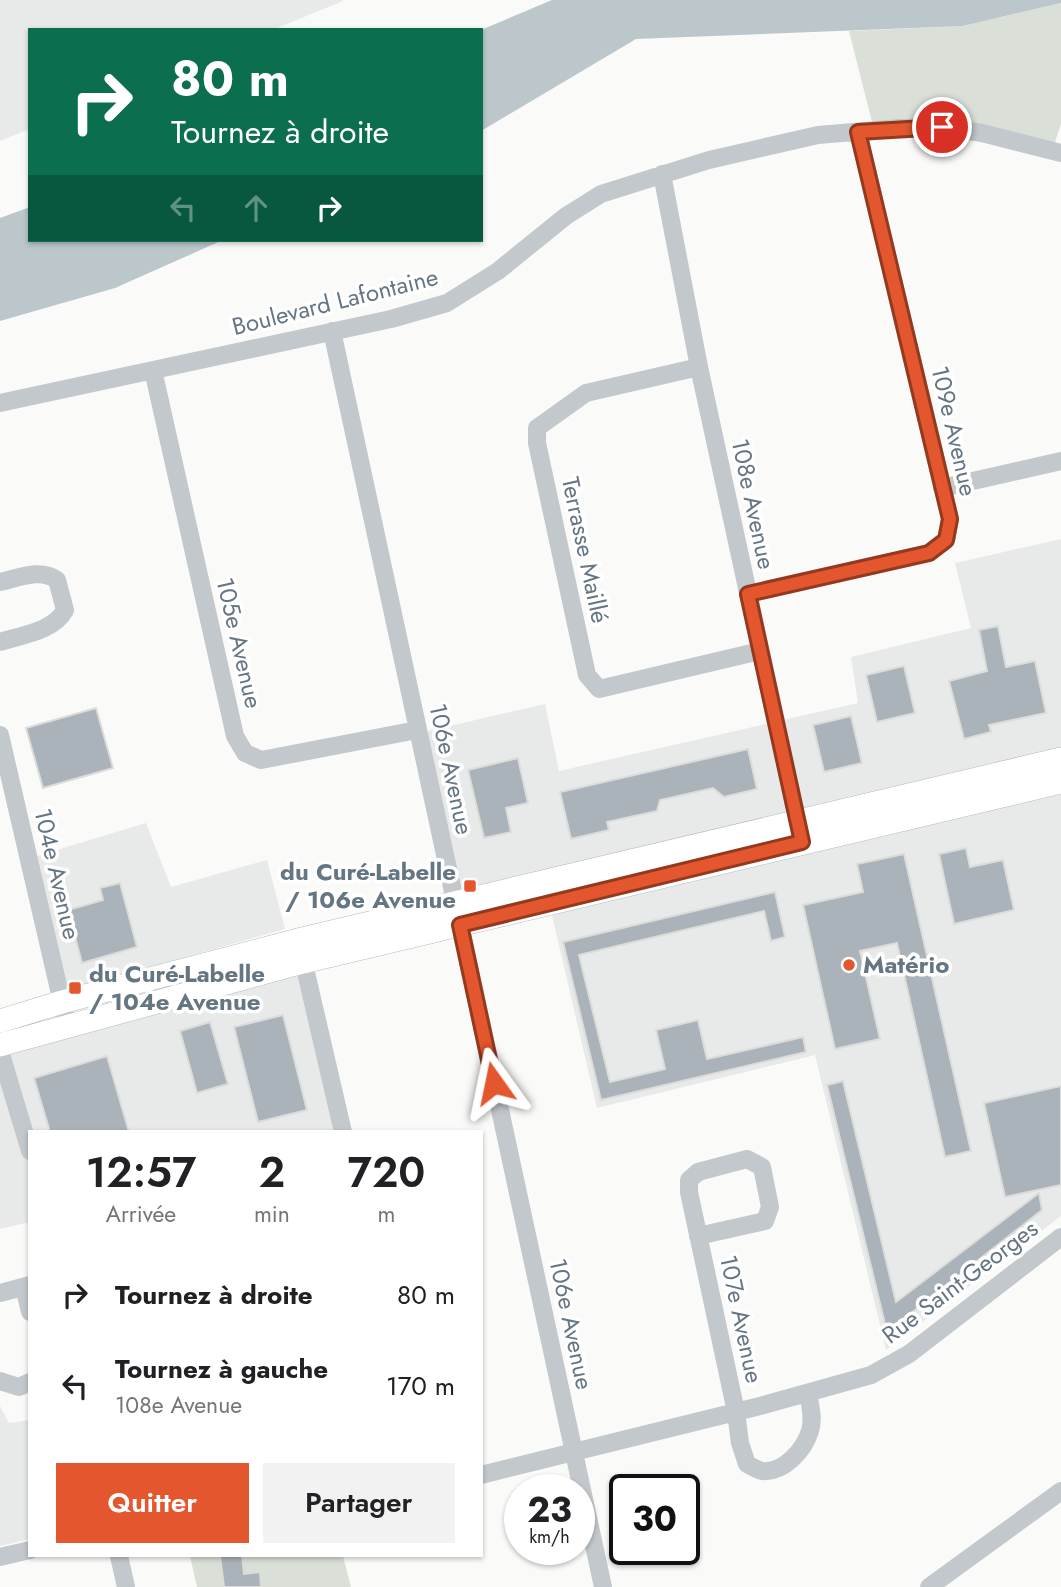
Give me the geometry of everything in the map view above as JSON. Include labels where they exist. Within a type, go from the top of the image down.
[{"type":"main road","points":[[0,1021],[62,1002],[301,951],[460,925],[1061,759]]},
{"type":"main road","points":[[0,1045],[455,902],[1061,782]]},
{"type":"street","name":"Boulevard Lafontaine","points":[[0,402],[391,319],[447,303],[498,271],[566,216],[601,194],[709,160],[818,135],[942,127],[982,133],[1061,153]]},
{"type":"street","name":"109e Avenue","points":[[748,594],[929,553],[946,540],[950,519],[858,132]]},
{"type":"street","name":"108e Avenue","points":[[663,174],[699,367],[800,832]]},
{"type":"street","name":"106e Avenue","points":[[332,331],[603,1587]]},
{"type":"street","name":"Terrasse Maillé","points":[[699,367],[586,393],[537,428],[537,443],[587,675],[599,689],[760,651]]},
{"type":"street","name":"105e Avenue","points":[[153,370],[234,736],[245,753],[261,760],[417,730]]},
{"type":"street","points":[[942,488],[1061,461]]},
{"type":"street","points":[[0,582],[38,573],[48,574],[57,579],[65,610],[60,620],[49,626],[0,642]]},
{"type":"street","name":"104e Avenue","points":[[0,735],[67,1024]]},
{"type":"street","points":[[301,951],[343,1130]]},
{"type":"street","points":[[0,1051],[28,1144]]},
{"type":"street","name":"107e Avenue","points":[[698,1236],[765,1221],[770,1207],[762,1167],[747,1159],[698,1172],[689,1180],[689,1192],[698,1236],[736,1412]]},
{"type":"street","name":"Rue Saint-Georges","points":[[483,1475],[736,1412],[872,1375],[909,1354],[1061,1237]]},
{"type":"street","points":[[0,1293],[27,1286]]},
{"type":"street","points":[[0,1381],[19,1387],[28,1383]]},
{"type":"street","points":[[736,1412],[740,1443],[747,1464],[762,1471],[787,1464],[800,1450],[810,1431],[812,1416],[808,1393]]},
{"type":"street","points":[[929,1587],[1061,1491]]},
{"type":"street","points":[[0,1557],[28,1550]]},
{"type":"street","points":[[120,1557],[126,1587]]},
{"type":"shaded area","points":[[0,0],[343,1],[277,28],[28,28],[28,130],[0,141]]},
{"type":"shaded area","points":[[552,0],[1061,0],[1061,3],[963,26],[636,39],[483,130],[483,29]]},
{"type":"shaded area","points":[[1061,3],[1061,124],[1052,151],[982,133],[874,130],[849,31],[963,26]]},
{"type":"shaded area","points":[[28,208],[28,242],[218,242],[115,288],[0,321],[0,218]]},
{"type":"shaded area","points":[[1061,539],[1061,751],[460,892],[424,732],[545,704],[559,771],[858,703],[851,657],[971,628],[955,563]]},
{"type":"shaded area","points":[[1061,784],[1061,1216],[886,1350],[815,1055],[597,1108],[550,907]]},
{"type":"shaded area","points":[[146,823],[171,887],[267,860],[285,929],[66,991],[37,856]]},
{"type":"shaded area","points":[[295,966],[336,1130],[28,1130],[28,1222],[0,1229],[0,1048]]},
{"type":"shaded area","points":[[0,1406],[9,1423],[28,1420],[28,1539],[0,1546]]},
{"type":"shaded area","points":[[190,1557],[343,1557],[351,1587],[197,1587]]},
{"type":"building","points":[[998,626],[1006,667],[1035,661],[1046,713],[989,725],[991,732],[964,739],[949,681],[987,671],[979,630]]},
{"type":"building","points":[[904,666],[915,713],[877,722],[866,675]]},
{"type":"building","points":[[96,708],[113,768],[43,788],[26,728]]},
{"type":"building","points":[[851,716],[862,763],[824,772],[813,725]]},
{"type":"building","points":[[748,749],[757,789],[724,797],[713,788],[660,800],[657,811],[607,822],[609,830],[571,839],[560,792]]},
{"type":"building","points":[[518,758],[528,803],[506,808],[511,832],[484,838],[468,770]]},
{"type":"building","points":[[966,848],[970,867],[1003,860],[1014,910],[954,924],[939,854]]},
{"type":"building","points":[[904,854],[971,1151],[945,1157],[897,943],[860,951],[880,1039],[835,1049],[803,905],[863,892],[857,864]]},
{"type":"building","points":[[120,883],[137,947],[82,963],[68,910],[103,900],[100,888]]},
{"type":"building","points":[[775,892],[785,937],[771,941],[764,911],[579,955],[610,1082],[665,1069],[656,1030],[698,1020],[707,1059],[803,1037],[806,1052],[601,1100],[563,942]]},
{"type":"building","points":[[283,1015],[307,1110],[258,1122],[234,1027]]},
{"type":"building","points":[[210,1022],[228,1084],[197,1093],[180,1031]]},
{"type":"building","points":[[107,1056],[128,1130],[49,1130],[34,1078]]},
{"type":"building","points":[[843,1081],[896,1302],[1039,1193],[1042,1210],[887,1332],[827,1085]]},
{"type":"building","points":[[1061,1086],[1061,1185],[1005,1197],[984,1103]]},
{"type":"building","points":[[220,1557],[242,1557],[244,1574],[260,1572],[261,1587],[224,1587]]},
{"type":"place","name":"du Curé-Labelle / 106e Avenue","points":[[470,886]]},
{"type":"place","name":"Matério","points":[[849,965]]},
{"type":"place","name":"du Curé-Labelle / 104e Avenue","points":[[75,988]]},
{"type":"route","points":[[494,1083],[460,925],[802,842],[748,594],[929,553],[946,540],[950,519],[858,132],[942,127]]}]
